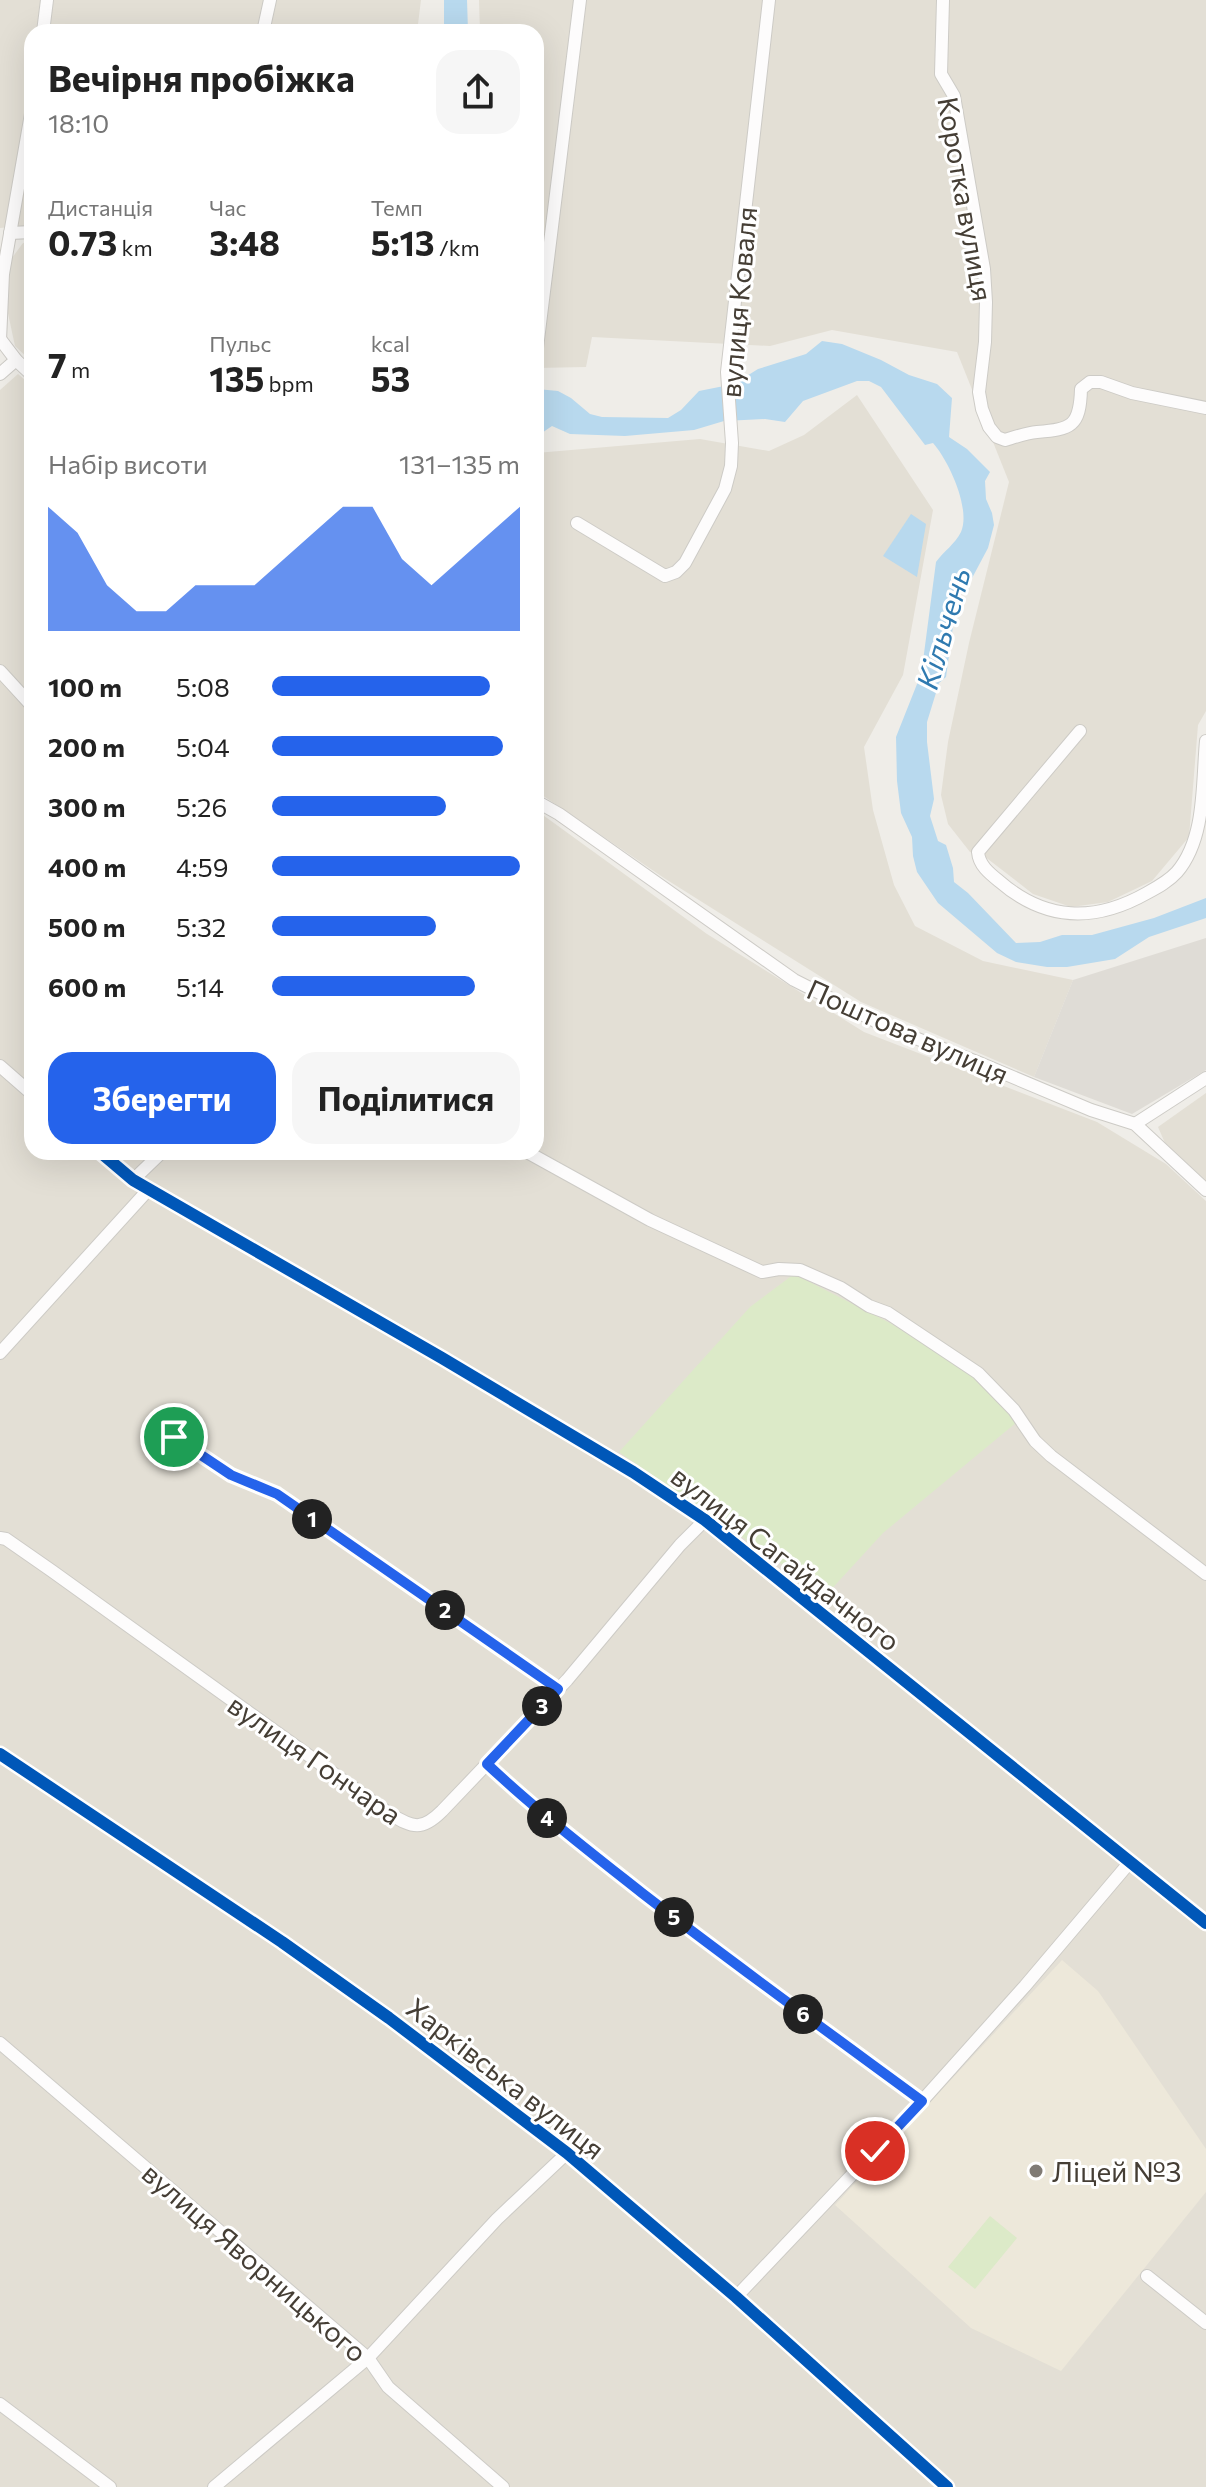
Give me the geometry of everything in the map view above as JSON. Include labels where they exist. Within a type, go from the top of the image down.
[{"type":"street","points":[[44,24],[47,0]]},
{"type":"street","points":[[265,24],[270,0]]},
{"type":"street","points":[[544,291],[580,0]]},
{"type":"street","name":"вулиця Коваля","points":[[577,523],[665,576],[676,572],[685,563],[725,489],[731,466],[732,443],[727,372],[769,0]]},
{"type":"street","name":"Коротка вулиця","points":[[943,0],[941,74],[954,96],[984,269],[985,342],[979,392],[989,427],[997,437],[1005,440],[1033,432],[1059,431],[1075,420],[1081,389],[1090,382],[1101,382],[1132,393],[1206,408]]},
{"type":"street","points":[[24,153],[3,274],[0,340],[24,368]]},
{"type":"street","points":[[10,233],[24,232]]},
{"type":"street","points":[[0,374],[16,360]]},
{"type":"street","points":[[0,671],[24,697]]},
{"type":"street","points":[[1080,731],[978,852],[979,860],[988,872],[1015,895],[1047,909],[1067,913],[1106,912],[1163,885],[1176,873],[1187,858],[1198,828],[1206,741]]},
{"type":"street","name":"Поштова вулиця","points":[[544,806],[794,980],[887,1027],[1091,1110],[1135,1124],[1206,1190]]},
{"type":"street","points":[[0,1066],[24,1087]]},
{"type":"street","points":[[1135,1124],[1206,1078]]},
{"type":"street","name":"вулиця Сагайдачного","points":[[109,1160],[133,1180],[497,1390],[633,1472],[705,1520],[1206,1923]]},
{"type":"street","points":[[133,1180],[154,1160]]},
{"type":"street","points":[[541,1160],[650,1220],[762,1272],[800,1270],[888,1313],[978,1373],[1014,1410],[1035,1441],[1051,1456],[1206,1574]]},
{"type":"street","points":[[0,1353],[149,1189]]},
{"type":"street","points":[[174,1437],[231,1475],[277,1494],[558,1689]]},
{"type":"street","name":"вулиця Гончара","points":[[0,1538],[52,1571],[409,1826],[433,1820],[558,1689],[680,1545],[705,1520]]},
{"type":"street","name":"Харківська вулиця","points":[[0,1754],[294,1951],[389,2018],[567,2153],[736,2297],[947,2487]]},
{"type":"street","points":[[487,1764],[576,1841],[698,1936],[922,2101]]},
{"type":"street","points":[[736,2297],[922,2101],[1130,1862]]},
{"type":"street","name":"вулиця Яворницького","points":[[0,2043],[368,2358],[388,2387],[503,2487]]},
{"type":"street","points":[[214,2487],[368,2358],[497,2219],[567,2153]]},
{"type":"street","points":[[1147,2276],[1206,2323]]},
{"type":"street","points":[[0,2404],[110,2487]]},
{"type":"shaded area","points":[[0,0],[421,0],[418,24],[24,24],[24,226],[0,228]]},
{"type":"shaded area","points":[[479,0],[1206,0],[1206,711],[1198,725],[1189,837],[1152,881],[1108,902],[1071,907],[1033,894],[984,856],[970,852],[948,824],[941,795],[948,742],[1009,482],[957,352],[832,330],[770,346],[592,337],[586,367],[544,368],[544,24],[480,24]]},
{"type":"shaded area","points":[[23,243],[24,354],[15,346],[6,304],[6,266]]},
{"type":"shaded area","points":[[18,374],[24,379],[24,1160],[544,1160],[544,816],[707,934],[864,1032],[1097,1122],[1166,1164],[1206,1201],[1206,2487],[0,2487],[0,390]]},
{"type":"shaded area","points":[[857,395],[933,510],[903,675],[864,747],[873,810],[894,885],[915,926],[983,961],[1073,980],[1034,1077],[861,1002],[664,878],[544,796],[544,452],[700,439],[769,451],[804,435]]},
{"type":"shaded area","points":[[1206,938],[1206,1070],[1132,1114],[1034,1077],[1073,980]]},
{"type":"shaded area","points":[[1206,1093],[1206,1182],[1165,1143],[1158,1127]]},
{"type":"shaded area","name":"Ліцей №3","points":[[1062,1960],[1098,1991],[1206,2149],[1206,2192],[1061,2371],[971,2328],[835,2205]]},
{"type":"green space","points":[[794,1274],[890,1323],[983,1381],[1017,1422],[883,1533],[826,1595],[619,1452],[750,1307]]},
{"type":"green space","points":[[990,2216],[1017,2238],[975,2289],[948,2267]]},
{"type":"water","points":[[444,0],[467,0],[468,24],[444,24]]},
{"type":"water","name":"Кільчень","points":[[822,341],[842,344],[909,375],[937,384],[952,398],[949,437],[967,449],[990,472],[985,481],[986,499],[994,525],[988,548],[959,595],[946,677],[939,683],[927,722],[934,799],[930,816],[938,841],[946,845],[954,882],[1016,943],[1040,942],[1062,935],[1092,935],[1154,918],[1206,898],[1206,918],[1149,937],[1115,959],[1047,967],[1016,962],[997,953],[938,903],[917,872],[912,837],[901,813],[896,737],[919,679],[936,562],[961,532],[963,511],[952,473],[939,451],[933,443],[925,445],[881,387],[869,381],[857,381],[803,401],[785,422],[765,419],[724,421],[694,430],[625,436],[570,434],[552,426],[544,432],[544,390],[558,391],[590,414],[602,417],[668,418],[681,410],[699,391],[734,384],[758,369],[806,354]]},
{"type":"water","points":[[911,514],[926,524],[917,577],[883,556]]},
{"type":"cycle path","points":[[109,1160],[133,1180],[442,1358],[633,1472],[705,1520],[1206,1923]]},
{"type":"cycle path","points":[[0,1754],[282,1942],[389,2018],[567,2153],[736,2297],[947,2487]]},
{"type":"place","name":"Ліцей №3","points":[[1036,2171]]},
{"type":"route","points":[[174,1437],[231,1475],[277,1494],[558,1689],[487,1764],[576,1841],[698,1936],[922,2101],[875,2151]]}]
